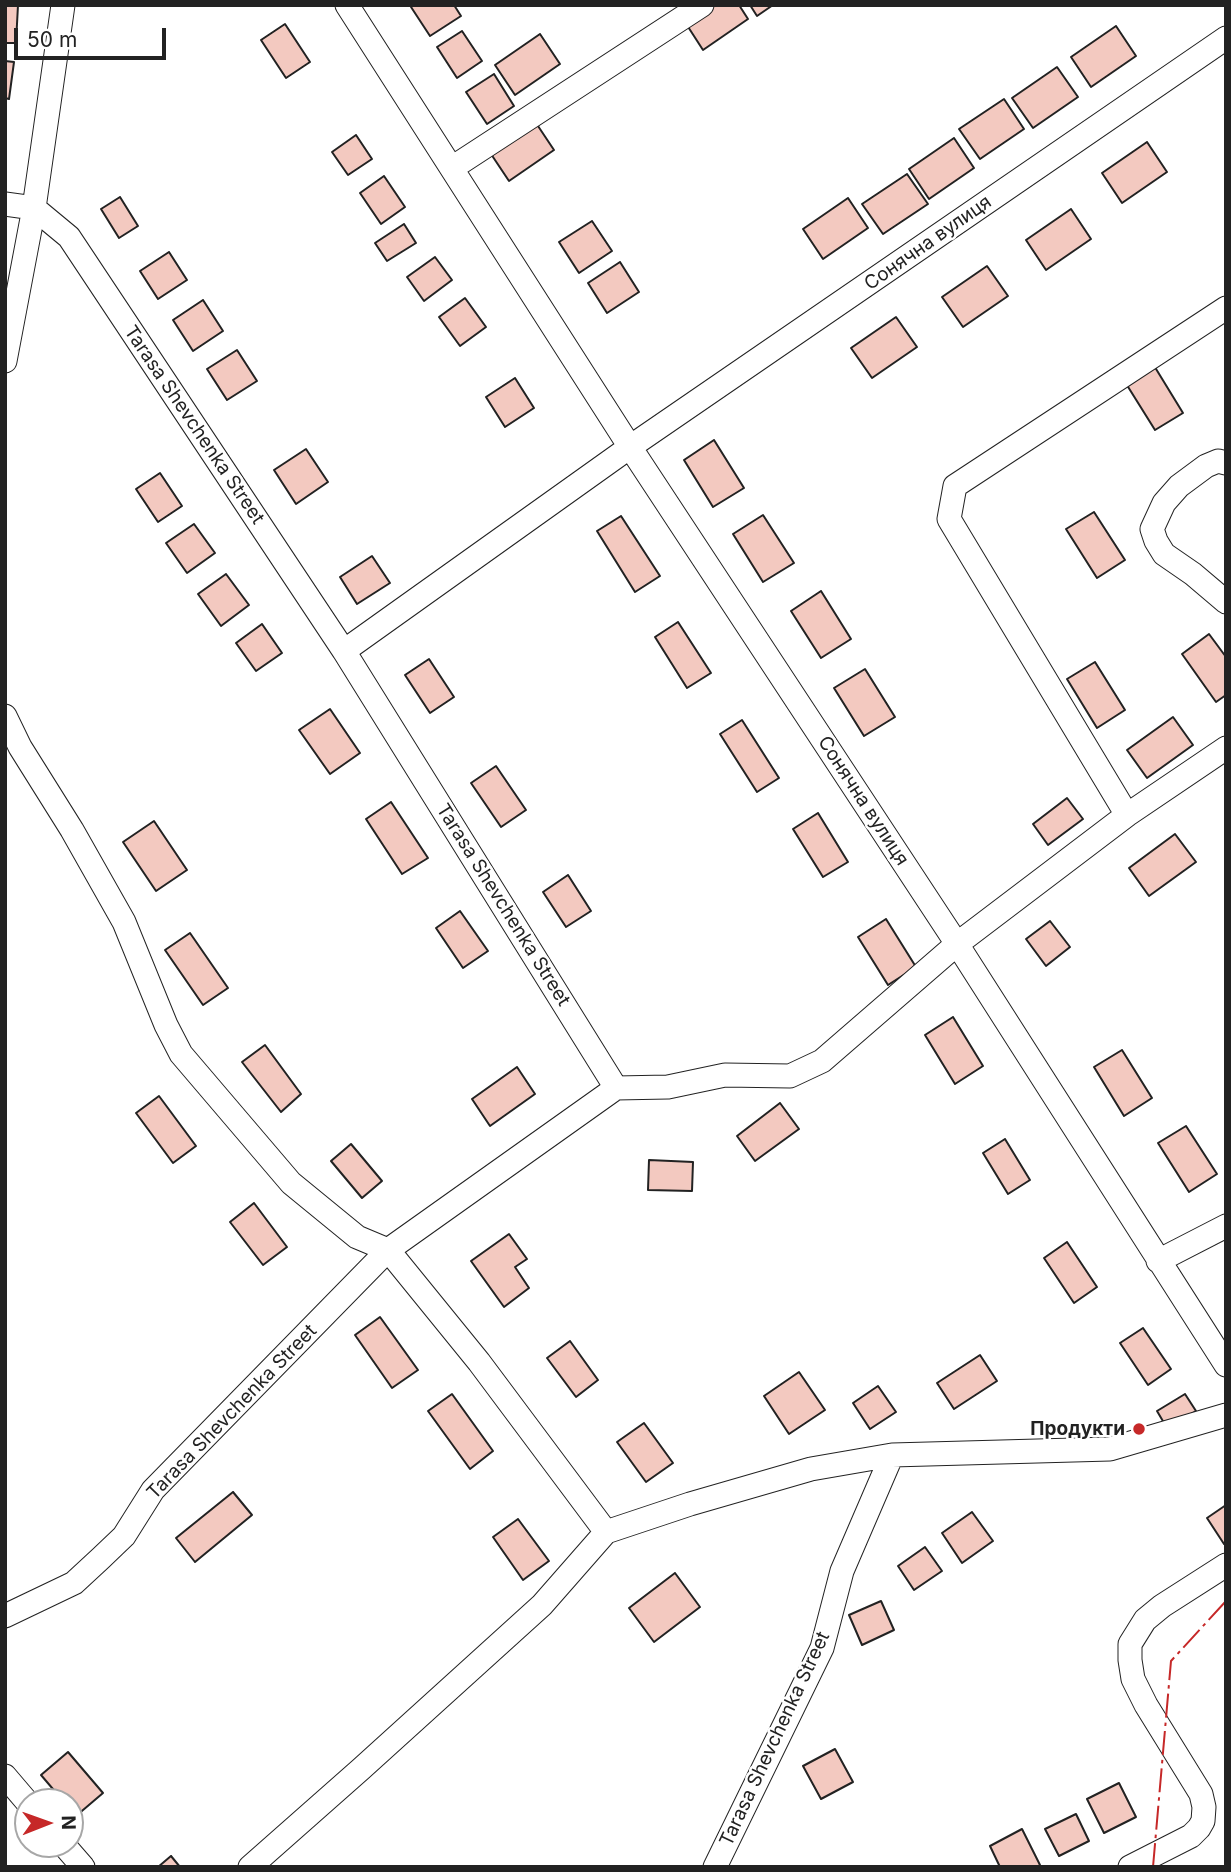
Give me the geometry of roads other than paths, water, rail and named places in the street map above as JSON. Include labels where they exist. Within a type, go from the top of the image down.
[{"type":"street","points":[[5,361],[34,208],[63,5]]},
{"type":"street","name":"Сонячна вулиця","points":[[346,5],[630,447],[957,944],[1226,1365]]},
{"type":"street","points":[[452,168],[672,15],[702,5]]},
{"type":"street","name":"Сонячна вулиця","points":[[630,447],[1226,38]]},
{"type":"street","points":[[5,204],[34,208]]},
{"type":"street","name":"Tarasa Shevchenka Street","points":[[5,1616],[74,1583],[101,1558],[124,1536],[153,1490],[388,1250],[617,1088],[344,651],[69,237],[34,208]]},
{"type":"street","points":[[1127,815],[949,519],[955,486],[1226,308]]},
{"type":"street","points":[[344,651],[630,447]]},
{"type":"street","points":[[1226,463],[1218,461],[1206,466],[1179,486],[1164,503],[1152,529],[1164,554],[1226,602]]},
{"type":"street","points":[[5,716],[20,747],[72,830],[124,922],[166,1025],[181,1054],[291,1183],[357,1237],[388,1250],[479,1362],[606,1532]]},
{"type":"street","points":[[617,1088],[668,1087],[725,1075],[790,1076],[822,1061],[957,944],[1127,815],[1226,748]]},
{"type":"street","points":[[1158,1261],[1226,1226]]},
{"type":"street","points":[[250,1867],[542,1605],[606,1532],[811,1469],[892,1455],[1110,1450],[1226,1415]]},
{"type":"street","name":"Tarasa Shevchenka Street","points":[[715,1867],[822,1648],[842,1571],[892,1455]]},
{"type":"street","points":[[1130,1867],[1191,1836],[1203,1821],[1204,1807],[1201,1794],[1133,1679],[1130,1644],[1145,1620],[1162,1606],[1226,1565]]},
{"type":"place","name":"Продукти","points":[[1139,1429]]}]
